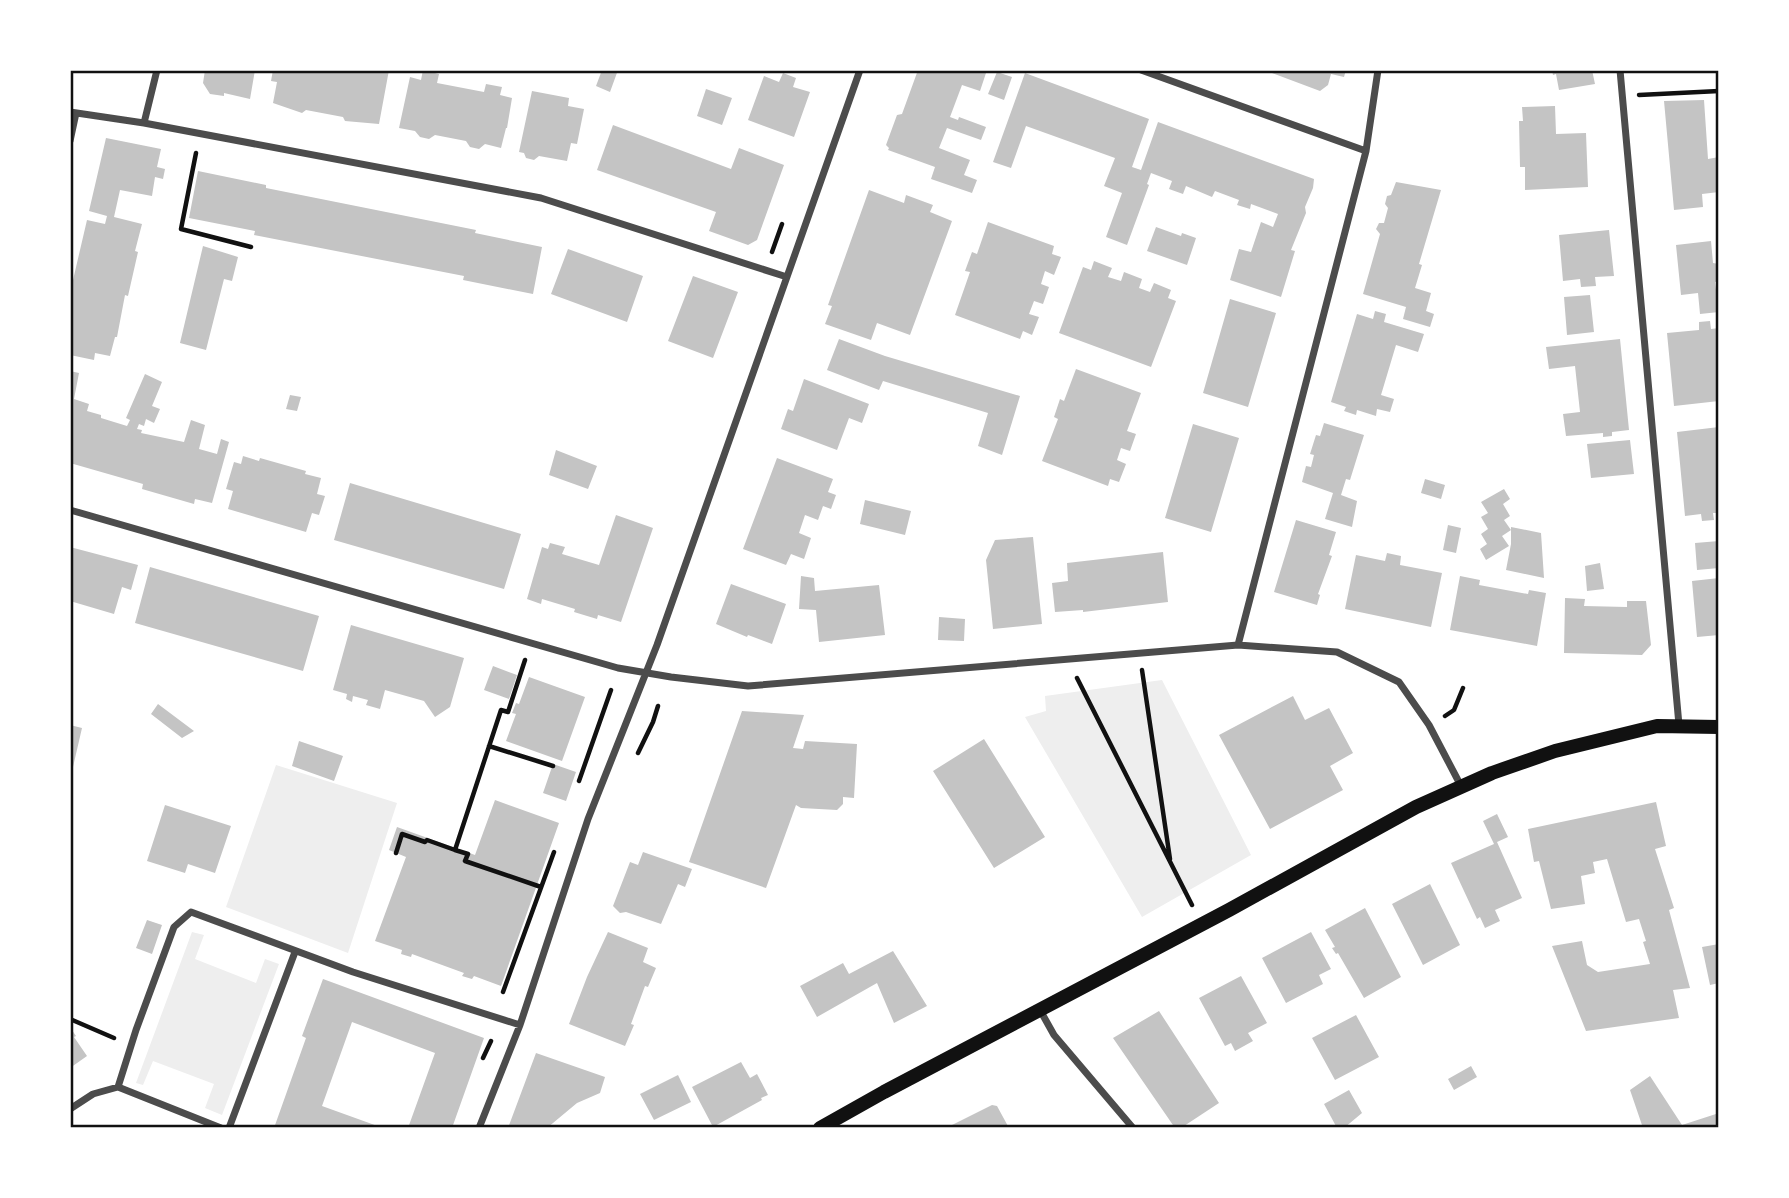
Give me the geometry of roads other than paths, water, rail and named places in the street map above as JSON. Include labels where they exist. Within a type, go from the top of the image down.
[{"type":"main road","points":[[820,1128],[1416,807],[1461,786],[1555,751],[1657,726],[1719,727]]},
{"type":"street","points":[[144,123],[157,70]]},
{"type":"street","points":[[479,1128],[520,1026],[588,819],[657,645],[860,70]]},
{"type":"street","points":[[1141,70],[1366,151]]},
{"type":"street","points":[[1238,645],[1366,151],[1378,70]]},
{"type":"street","points":[[1620,70],[1679,725]]},
{"type":"street","points":[[70,141],[73,112],[541,198],[787,277]]},
{"type":"street","points":[[70,510],[530,643],[644,673],[748,686],[1238,645],[1337,652],[1399,682],[1429,725],[1461,786]]},
{"type":"street","points":[[118,1087],[174,927],[191,912],[295,952],[520,1026]]},
{"type":"street","points":[[229,1128],[295,952]]},
{"type":"street","points":[[1040,1010],[1054,1035],[1133,1128]]},
{"type":"street","points":[[70,1110],[93,1094],[118,1087],[221,1128]]}]
